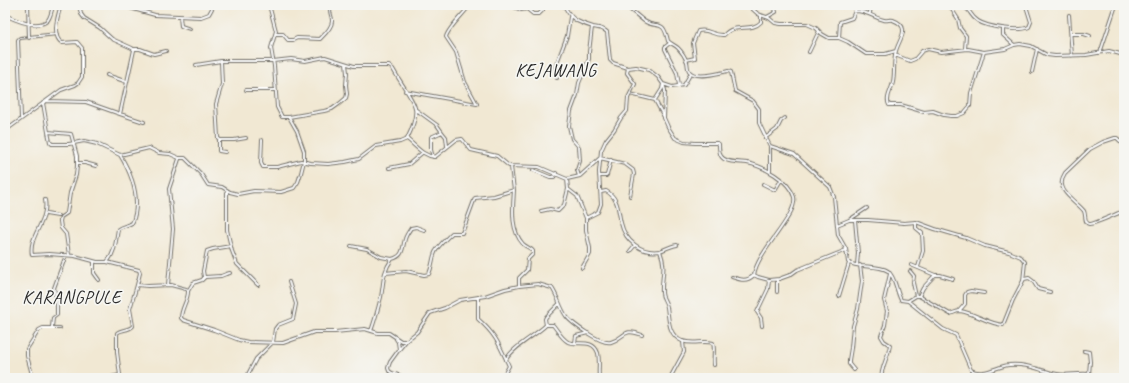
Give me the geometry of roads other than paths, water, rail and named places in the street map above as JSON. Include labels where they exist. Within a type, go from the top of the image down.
[{"type":"street","points":[[28,5],[29,38]]},
{"type":"street","points":[[5,14],[22,23],[29,24],[45,22],[52,13],[53,5]]},
{"type":"street","points":[[5,131],[61,90],[75,85],[82,77],[82,48],[75,42],[61,43],[59,41],[56,20],[61,5]]},
{"type":"street","points":[[79,5],[81,14],[84,18],[100,28],[112,40],[133,49],[140,49],[154,54],[166,51]]},
{"type":"street","points":[[119,5],[155,15],[180,17],[206,16],[211,12],[214,5]]},
{"type":"street","points":[[269,5],[275,27],[275,34],[271,48],[275,90],[277,107],[282,117],[329,110],[340,104],[346,98],[347,94],[346,64]]},
{"type":"street","points":[[275,34],[283,34],[288,40],[297,38],[320,39],[332,23],[330,12],[333,5]]},
{"type":"street","points":[[406,91],[477,104],[465,82],[456,52],[446,37],[447,32],[466,12],[470,5]]},
{"type":"street","points":[[508,5],[521,10],[527,9],[535,14],[539,14],[543,10]]},
{"type":"street","points":[[527,9],[529,5]]},
{"type":"street","points":[[564,5],[570,17],[592,27],[604,29],[607,32],[611,61],[628,68],[636,67],[649,70],[658,77],[665,90],[664,118]]},
{"type":"street","points":[[624,5],[644,21],[661,26],[665,30],[668,41],[678,48],[686,60],[688,69],[691,73],[701,75],[720,74],[728,71],[731,72],[735,91],[753,101],[759,109],[759,123],[770,148],[770,171]]},
{"type":"street","points":[[748,5],[761,15],[778,24],[807,24],[830,38],[839,38],[848,42],[866,54],[885,54],[896,51]]},
{"type":"street","points":[[766,17],[776,12],[774,5]]},
{"type":"street","points":[[839,38],[840,22],[852,18],[856,5]]},
{"type":"street","points":[[870,14],[871,5]]},
{"type":"street","points":[[949,5],[958,19],[960,30],[966,36],[965,49]]},
{"type":"street","points":[[956,5],[968,9],[978,21],[994,28],[1024,29],[1029,27],[1031,22],[1026,6]]},
{"type":"street","points":[[1100,52],[1116,5]]},
{"type":"street","points":[[855,11],[870,14],[882,19],[893,20],[903,28],[903,33],[896,51],[893,82],[887,101],[889,105],[901,105],[924,112],[933,111],[955,117],[967,111],[970,106],[971,93],[984,52]]},
{"type":"street","points":[[52,13],[57,15]]},
{"type":"street","points":[[686,60],[695,58],[693,43],[698,31],[706,30],[715,35],[724,35],[730,29],[751,28],[759,24],[761,22],[761,15]]},
{"type":"street","points":[[1069,15],[1072,56]]},
{"type":"street","points":[[180,17],[181,26],[190,29]]},
{"type":"street","points":[[557,78],[555,68],[567,36],[570,17]]},
{"type":"street","points":[[580,176],[577,173],[580,161],[579,147],[572,139],[569,126],[571,111],[577,96],[579,83],[589,59],[592,27]]},
{"type":"street","points":[[1003,28],[1003,35],[1014,45]]},
{"type":"street","points":[[808,52],[819,31]]},
{"type":"street","points":[[21,118],[18,40],[20,38],[57,34]]},
{"type":"street","points":[[1071,34],[1084,34],[1090,36]]},
{"type":"street","points":[[670,43],[665,47],[665,49],[677,73],[679,85]]},
{"type":"street","points":[[896,55],[910,62],[915,59],[918,54],[925,50],[944,52],[965,49],[984,52],[1024,44],[1047,55],[1072,56],[1113,51],[1124,55]]},
{"type":"street","points":[[120,114],[134,52],[133,49]]},
{"type":"street","points":[[1032,72],[1037,49]]},
{"type":"street","points":[[196,64],[222,61],[273,61],[291,59],[305,61],[325,57],[335,59],[346,64],[362,67],[392,67],[412,101],[415,109],[412,126],[407,139],[403,142],[376,146],[359,159],[345,162],[328,164],[304,161],[293,162],[277,167],[263,167],[261,163],[262,140]]},
{"type":"street","points":[[222,61],[222,84],[216,104],[219,151],[225,152]]},
{"type":"street","points":[[586,218],[595,215],[600,209],[601,192],[599,176],[600,158],[603,147],[627,111],[628,98],[635,84],[627,73],[628,68]]},
{"type":"street","points":[[663,84],[672,87],[679,85],[684,86],[691,73]]},
{"type":"street","points":[[107,75],[126,82]]},
{"type":"street","points":[[655,100],[661,92],[663,84]]},
{"type":"street","points":[[246,90],[275,90]]},
{"type":"street","points":[[630,94],[655,100],[673,135],[679,140],[695,143],[717,143],[719,144],[720,156],[730,161],[751,164],[770,171],[781,180],[794,197],[793,208],[759,261],[754,275],[745,280],[732,277]]},
{"type":"street","points":[[46,101],[86,102],[144,122]]},
{"type":"street","points":[[43,103],[51,144],[73,144],[78,141],[91,142],[120,155],[130,171],[137,199],[134,221],[118,229],[114,251],[111,258],[107,262]]},
{"type":"street","points":[[415,109],[437,125],[446,138],[447,146]]},
{"type":"street","points":[[120,155],[148,148],[159,153],[184,158],[201,174],[208,185],[222,187],[230,192],[238,194],[254,191],[281,192],[290,190],[298,182],[304,161],[303,148],[297,131],[289,117]]},
{"type":"street","points":[[765,138],[777,129],[781,121],[785,118]]},
{"type":"street","points":[[48,132],[71,134],[77,163],[76,175],[70,193],[67,212],[60,218],[61,226],[66,234],[67,256],[54,288],[57,304],[57,315],[53,318],[52,327]]},
{"type":"street","points":[[433,156],[430,137],[442,132]]},
{"type":"street","points":[[219,140],[246,138]]},
{"type":"street","points":[[1124,145],[1117,138],[1115,138],[1094,147],[1084,154],[1062,177],[1063,188],[1070,199],[1083,209],[1086,223],[1094,224],[1124,211]]},
{"type":"street","points":[[407,139],[422,152],[433,156],[437,155],[456,140],[462,139],[471,150],[493,154],[511,166],[539,167],[568,179],[580,176],[600,158]]},
{"type":"street","points":[[770,148],[794,154],[827,183],[831,190],[834,197],[838,235],[846,249],[849,263],[839,296]]},
{"type":"street","points":[[389,168],[409,164],[422,152]]},
{"type":"street","points":[[168,285],[173,229],[169,189],[179,158]]},
{"type":"street","points":[[600,158],[625,164],[633,170],[634,174],[630,196]]},
{"type":"street","points":[[599,176],[608,175],[611,160]]},
{"type":"street","points":[[77,163],[85,163],[96,166]]},
{"type":"street","points":[[511,166],[514,190],[513,213],[516,231],[523,244],[533,251],[533,254],[528,259],[527,270],[519,278],[519,286]]},
{"type":"street","points":[[533,170],[552,177],[556,174]]},
{"type":"street","points":[[541,211],[550,209],[558,211],[564,205],[568,188],[568,179]]},
{"type":"street","points":[[763,184],[775,190],[781,180]]},
{"type":"street","points":[[568,188],[577,196],[586,218],[586,230],[590,254],[582,268]]},
{"type":"street","points":[[227,190],[227,230],[231,246],[237,264],[258,285]]},
{"type":"street","points":[[385,273],[406,271],[424,275],[429,274],[434,253],[443,241],[452,233],[462,233],[475,198],[494,196],[514,190]]},
{"type":"street","points":[[601,192],[606,191],[615,199],[619,208],[621,225],[635,245],[644,250],[660,251],[677,245]]},
{"type":"street","points":[[45,200],[46,214],[34,241],[32,254],[67,256],[94,262],[107,262],[139,270],[140,273],[138,284],[130,309],[133,324],[131,328],[119,331],[117,333],[117,352],[120,374],[116,377],[107,378]]},
{"type":"street","points":[[837,225],[849,220],[868,208]]},
{"type":"street","points":[[46,214],[58,216]]},
{"type":"street","points":[[849,220],[904,223],[916,222],[966,238],[984,246],[1021,256],[1025,262],[1023,281],[1013,300],[1003,325],[958,311]]},
{"type":"street","points":[[855,220],[858,252],[857,265]]},
{"type":"street","points":[[916,222],[916,228],[922,233],[923,246],[918,267]]},
{"type":"street","points":[[351,246],[367,250],[381,257],[392,259],[396,258],[402,253],[405,239],[411,228],[416,227],[424,230]]},
{"type":"street","points":[[630,251],[635,245]]},
{"type":"street","points":[[204,277],[203,271],[207,251],[231,246]]},
{"type":"street","points":[[754,275],[769,280],[777,280],[787,277],[797,270],[846,249]]},
{"type":"street","points":[[660,251],[664,266],[662,295],[667,307],[670,328],[676,337],[683,341],[698,344],[707,342],[713,343],[714,365]]},
{"type":"street","points":[[372,331],[381,298],[385,273],[392,259]]},
{"type":"street","points":[[94,262],[94,273],[99,280]]},
{"type":"street","points":[[849,263],[886,270],[890,274],[901,300],[907,301],[939,327],[956,335],[969,367],[973,371],[987,371],[1002,366],[1015,365],[1059,374],[1089,374],[1106,378]]},
{"type":"street","points":[[912,264],[935,275],[953,279]]},
{"type":"street","points":[[854,370],[849,364],[849,360],[852,348],[853,326],[862,282],[860,265]]},
{"type":"street","points":[[910,271],[914,276],[913,283],[917,296],[950,314],[958,311],[965,304],[965,295],[967,292],[972,291],[984,293]]},
{"type":"street","points":[[230,273],[221,276],[204,277],[202,280],[193,283],[188,291],[181,313],[182,319],[248,342],[289,342],[300,336],[314,332],[335,332],[365,329],[378,333],[389,333],[402,341],[406,341]]},
{"type":"street","points":[[881,378],[882,367],[888,355],[890,345],[884,341],[881,336],[885,325],[887,311],[884,300],[890,274]]},
{"type":"street","points":[[907,301],[917,296],[935,275]]},
{"type":"street","points":[[1023,281],[1025,278],[1029,278],[1038,289],[1050,292]]},
{"type":"street","points":[[762,326],[761,318],[757,312],[768,289],[769,280]]},
{"type":"street","points":[[777,280],[777,292]]},
{"type":"street","points":[[246,378],[256,359],[272,343],[275,329],[278,325],[291,321],[295,314],[296,304],[289,282]]},
{"type":"street","points":[[138,284],[155,286],[168,285],[186,289],[188,291]]},
{"type":"street","points":[[408,378],[389,371],[388,368],[390,362],[406,341],[417,332],[430,313],[445,308],[460,300],[478,297],[519,286],[538,284],[552,288],[556,294],[559,304],[572,323],[600,340],[609,343],[626,333],[633,332],[642,335]]},
{"type":"street","points":[[478,297],[478,318],[497,339],[509,366],[502,378]]},
{"type":"street","points":[[546,325],[546,317],[559,304]]},
{"type":"street","points":[[506,360],[513,351],[534,336],[546,325],[553,325],[566,341],[587,344],[596,349],[598,356],[599,378]]},
{"type":"street","points":[[33,378],[27,356],[27,349],[41,329],[45,327],[60,328]]},
{"type":"street","points":[[575,343],[576,336],[588,333]]},
{"type":"street","points":[[394,336],[398,342],[398,350]]},
{"type":"street","points":[[671,376],[684,352],[683,341]]},
{"type":"street","points":[[1084,351],[1089,352],[1090,356],[1089,374]]},
{"type":"street","points":[[1049,372],[1049,378]]},
{"type":"district","name":"KEJAWANG","points":[[556,70]]},
{"type":"district","name":"KARANGPULE","points":[[72,297]]}]
